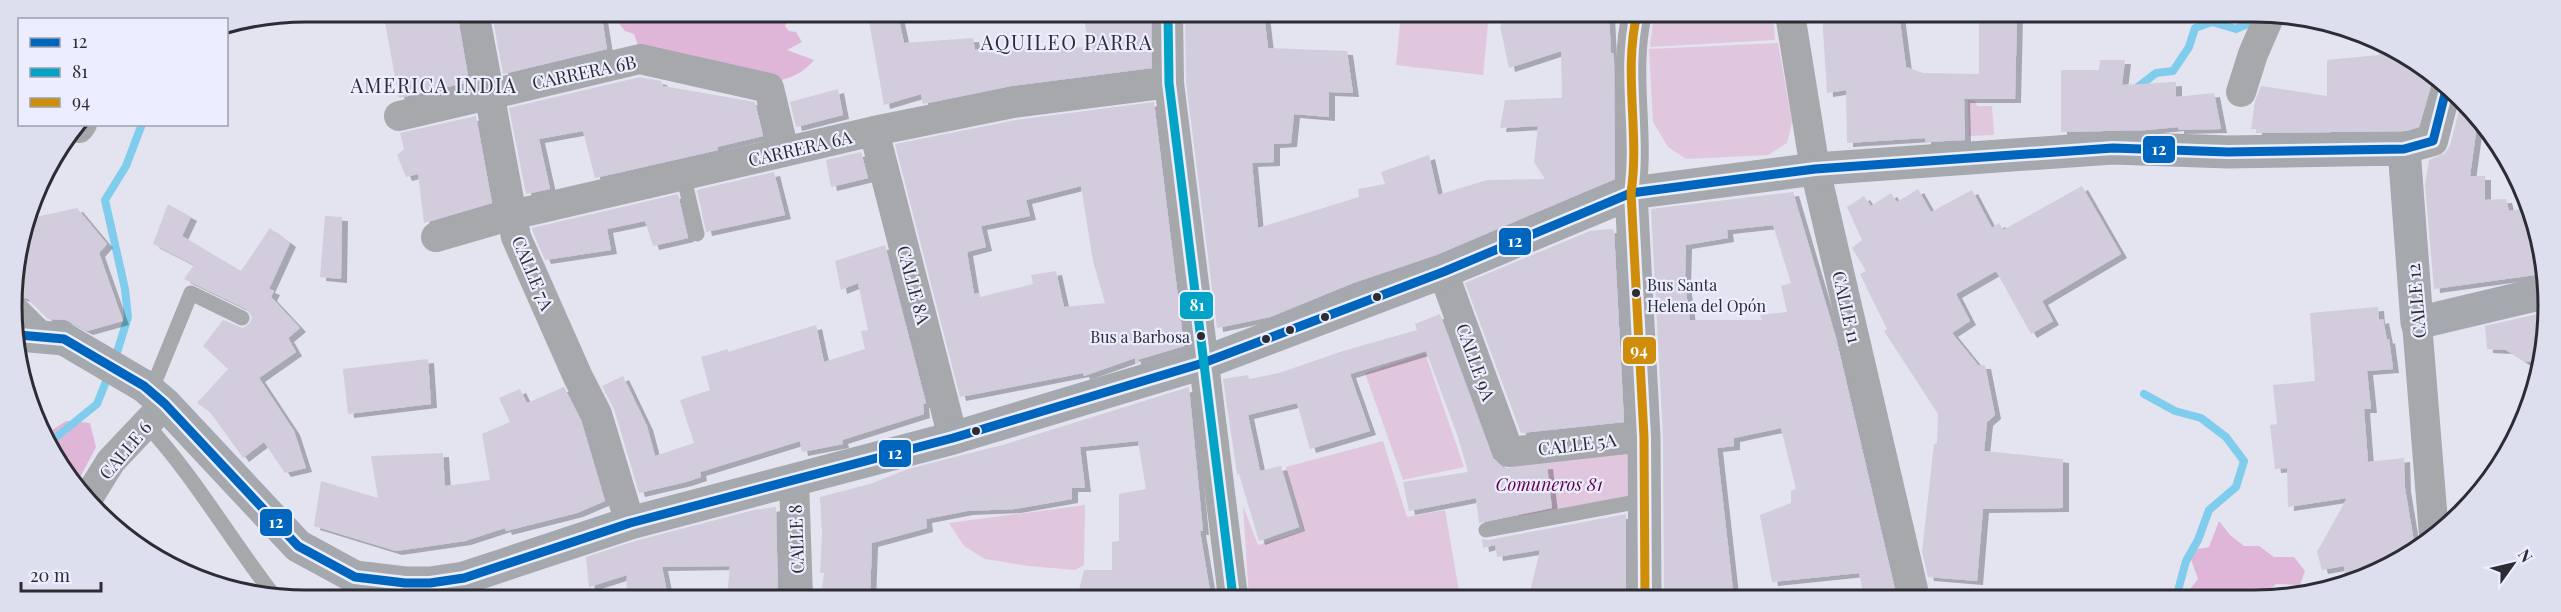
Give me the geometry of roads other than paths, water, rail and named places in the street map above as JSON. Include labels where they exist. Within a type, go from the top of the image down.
[{"type":"main road","points":[[30,336],[64,339],[82,347],[152,401],[298,546],[355,577],[405,583],[430,583],[464,578],[630,523],[954,438],[1203,363],[1443,272],[1631,193],[1815,169],[2121,148],[2228,152],[2404,149]]},
{"type":"main road","name":"CALLE 12","points":[[2404,149],[2417,323]]},
{"type":"main road","points":[[1631,193],[1644,437],[1645,590]]},
{"type":"main road","points":[[2417,323],[2538,294]]},
{"type":"street","name":"CALLE 7A","points":[[476,22],[516,237],[578,377],[597,414],[630,523]]},
{"type":"street","points":[[1168,22],[1169,83],[1232,590]]},
{"type":"street","points":[[1631,193],[1634,169],[1631,56],[1636,22]]},
{"type":"street","name":"CALLE 11","points":[[1791,22],[1815,169],[1913,590]]},
{"type":"street","points":[[2241,92],[2253,54],[2267,23]]},
{"type":"street","name":"CARRERA 6B","points":[[399,116],[640,58],[769,87],[784,151]]},
{"type":"street","name":"CARRERA 6A","points":[[436,237],[512,214],[874,131],[1013,103],[1169,83]]},
{"type":"street","points":[[2404,149],[2433,141],[2445,96]]},
{"type":"street","name":"CALLE 8A","points":[[874,131],[954,438]]},
{"type":"street","name":"CALLE 9A","points":[[1443,272],[1509,452]]},
{"type":"street","name":"CALLE 12","points":[[2417,323],[2433,526]]},
{"type":"street","name":"CALLE 6","points":[[92,492],[152,401]]},
{"type":"street","name":"CALLE 5A","points":[[1509,452],[1644,437]]},
{"type":"street","name":"CALLE 8","points":[[794,481],[798,590]]},
{"type":"lane","points":[[683,174],[696,234]]},
{"type":"lane","points":[[242,318],[191,293],[152,401],[167,446],[267,587]]},
{"type":"lane","points":[[1486,530],[1646,500]]},
{"type":"waterway","points":[[2134,90],[2156,73],[2173,71],[2189,47],[2195,28],[2212,22]]},
{"type":"waterway","points":[[2212,22],[2236,29],[2252,22]]},
{"type":"waterway","points":[[114,362],[128,317],[125,289],[105,200],[126,166],[141,126]]},
{"type":"waterway","points":[[55,438],[97,404],[109,374]]},
{"type":"waterway","points":[[2144,394],[2175,411],[2201,418],[2226,437],[2244,461],[2236,487],[2209,510],[2198,540],[2186,561],[2178,590]]},
{"type":"place","name":"Bus Santa Helena del Opón","points":[[1636,293]]},
{"type":"place","name":"Bus a Barbosa","points":[[1201,336]]},
{"type":"district","name":"AQUILEO PARRA","points":[[1067,41]]},
{"type":"district","name":"AMERICA INDIA","points":[[434,84]]},
{"type":"park label","name":"Comuneros 81","points":[[1549,484]]}]
